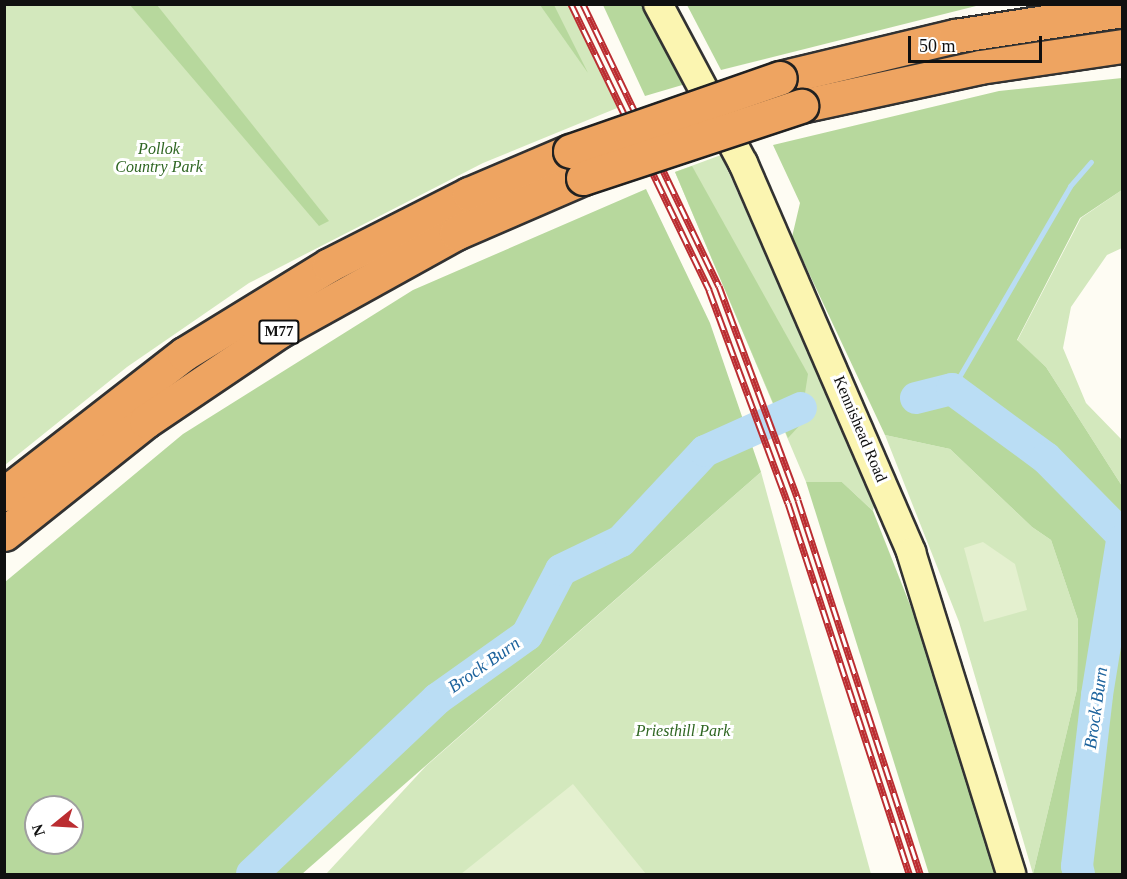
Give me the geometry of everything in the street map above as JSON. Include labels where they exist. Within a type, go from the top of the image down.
[{"type":"highway","name":"M77","points":[[4,534],[146,421],[281,330],[576,165],[780,78],[955,36],[1122,10]]},
{"type":"highway","name":"M77","points":[[4,494],[184,354],[329,265],[469,194],[801,106],[980,67],[1122,46]]},
{"type":"street","name":"Kennishead Road","points":[[658,4],[743,163],[911,552],[1011,874]]},
{"type":"green space","name":"Pollok Country Park","points":[[5,5],[571,5],[622,106],[483,163],[249,283],[127,367],[5,465]]},
{"type":"green space","points":[[130,5],[157,5],[329,221],[319,226]]},
{"type":"green space","points":[[540,5],[554,5],[588,73]]},
{"type":"green space","points":[[603,5],[644,5],[689,83],[645,96]]},
{"type":"green space","points":[[687,5],[980,5],[721,70]]},
{"type":"green space","points":[[1122,78],[1122,190],[1080,218],[1017,340],[1046,367],[1122,486],[1122,874],[1033,874],[1077,689],[1078,620],[1051,540],[1032,527],[950,449],[885,435],[792,237],[800,203],[773,145],[999,91]]},
{"type":"green space","points":[[721,155],[875,502],[873,511],[842,482],[806,482],[675,172]]},
{"type":"green space","points":[[692,166],[808,374],[800,425],[788,438],[675,172]]},
{"type":"green space","points":[[646,189],[710,323],[761,472],[302,874],[5,874],[5,582],[183,434],[413,290]]},
{"type":"green space","points":[[1122,190],[1122,248],[1107,255],[1071,307],[1063,348],[1086,403],[1122,440],[1122,486],[1046,367],[1017,341],[1081,218]]},
{"type":"green space","points":[[885,435],[950,449],[1032,527],[1051,540],[1078,620],[1077,689],[1033,874],[959,622]]},
{"type":"green space","name":"Priesthill Park","points":[[761,472],[871,874],[326,874],[426,766]]},
{"type":"green space","points":[[806,482],[842,482],[873,511],[916,620],[1004,874],[929,874]]},
{"type":"green space","points":[[983,542],[1015,564],[1027,610],[984,622],[964,548]]},
{"type":"green space","points":[[573,784],[646,874],[461,874]]},
{"type":"waterway","points":[[952,389],[1070,186],[1091,162]]},
{"type":"waterway","name":"Brock Burn","points":[[916,398],[952,389],[1046,458],[1122,535]]},
{"type":"waterway","name":"Brock Burn","points":[[252,874],[437,699],[527,635],[561,570],[621,541],[705,451],[801,408]]},
{"type":"waterway","name":"Brock Burn","points":[[1079,874],[1077,866],[1097,695],[1122,541]]},
{"type":"railway","points":[[571,4],[709,290],[788,503],[909,874]]},
{"type":"railway","points":[[583,4],[719,286],[798,500],[920,874]]}]
